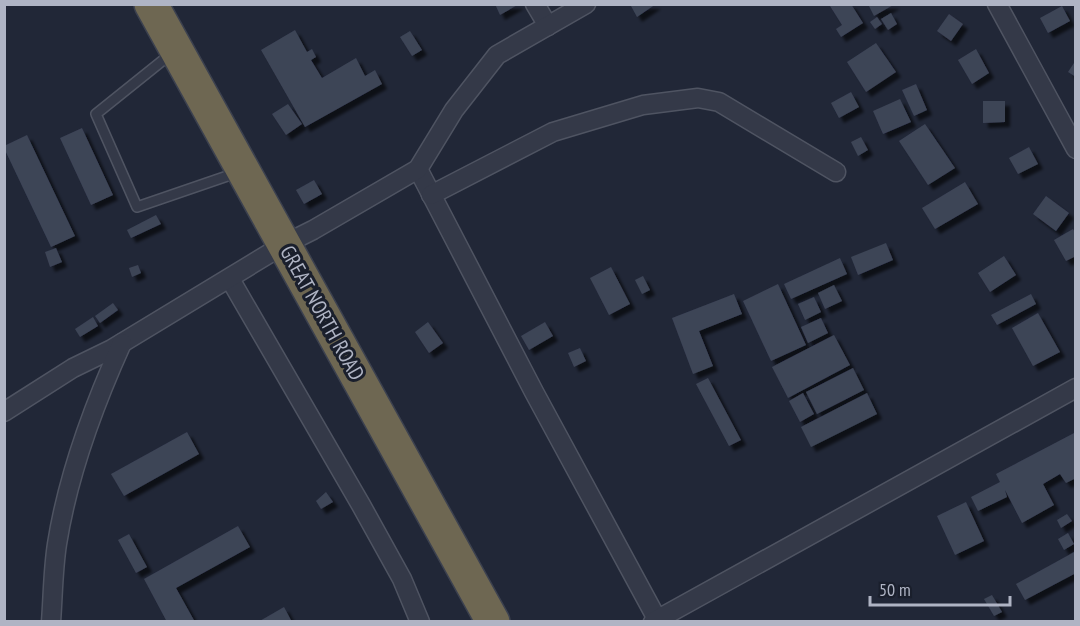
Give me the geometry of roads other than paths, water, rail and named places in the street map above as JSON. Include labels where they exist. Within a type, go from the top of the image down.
[{"type":"highway","name":"GREAT NORTH ROAD","points":[[151,4],[493,621]]},
{"type":"street","points":[[535,4],[548,26]]},
{"type":"street","points":[[4,412],[73,368],[122,343],[231,279],[285,244],[418,169],[454,110],[497,56],[586,4]]},
{"type":"street","points":[[997,4],[1076,149]]},
{"type":"street","points":[[432,195],[553,132],[644,105],[698,98],[719,102],[836,172]]},
{"type":"street","points":[[418,169],[655,620],[1076,388]]},
{"type":"street","points":[[231,279],[402,579],[420,621]]},
{"type":"street","points":[[51,621],[55,558],[66,503],[85,434],[122,343]]},
{"type":"lane","points":[[176,49],[96,114],[137,207],[244,171]]}]
